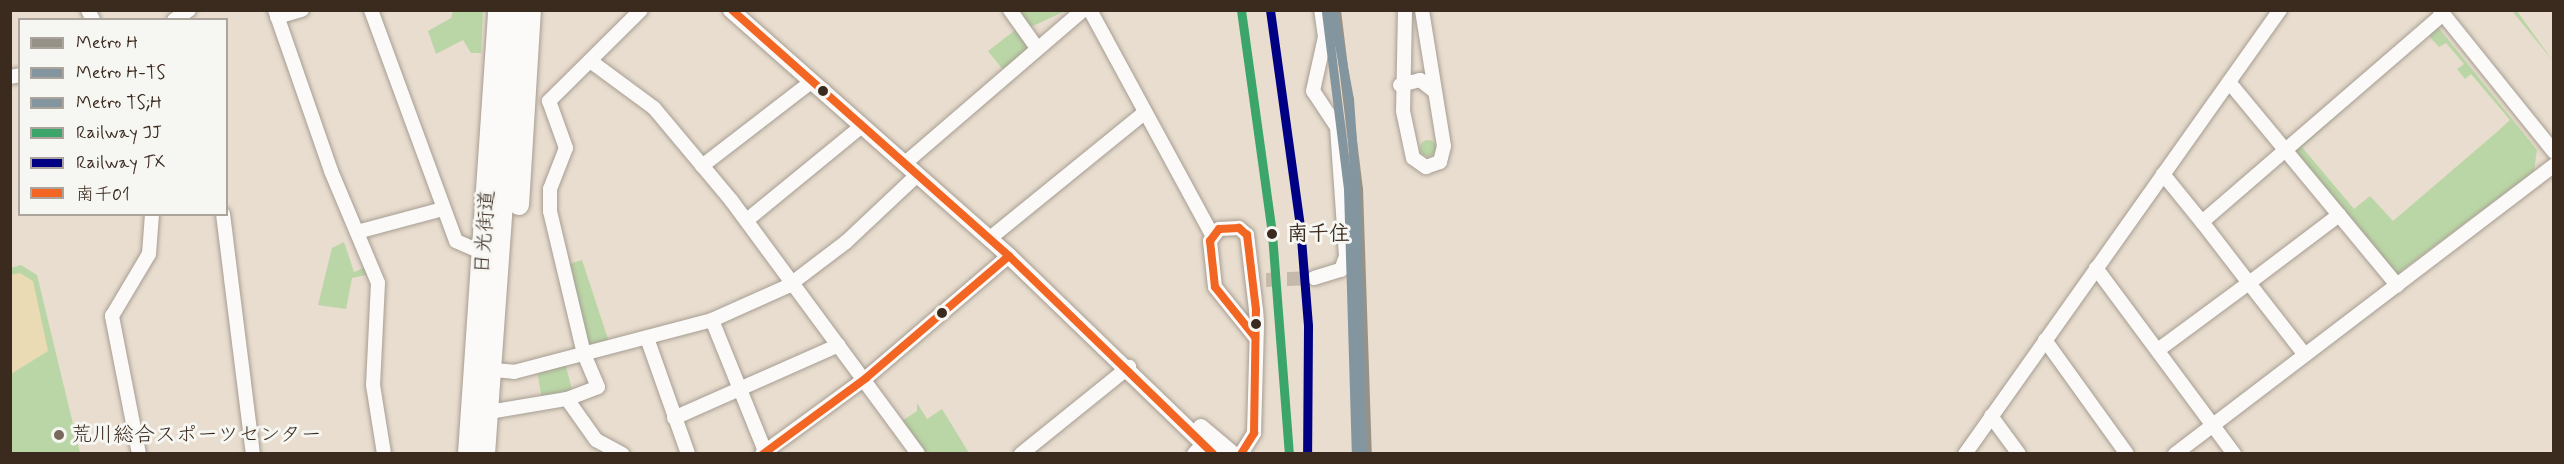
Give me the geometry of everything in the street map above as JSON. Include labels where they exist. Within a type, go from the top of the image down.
[{"type":"highway","name":"日光街道","points":[[468,453],[498,10]]},
{"type":"highway","name":"日光街道","points":[[485,453],[495,343],[516,10]]},
{"type":"highway","name":"日光街道","points":[[495,343],[518,215],[531,10]]},
{"type":"main road","points":[[731,10],[1009,256],[1133,371],[1233,453]]},
{"type":"main road","points":[[1133,371],[1204,450]]},
{"type":"street","points":[[302,10],[276,14],[378,283],[373,385],[384,453]]},
{"type":"street","points":[[371,10],[442,209],[460,247],[483,253]]},
{"type":"street","points":[[489,412],[567,399],[598,387],[584,354],[550,211],[550,189],[566,148],[549,101],[593,63],[641,10]]},
{"type":"street","points":[[1010,10],[1037,48]]},
{"type":"street","points":[[904,164],[1083,10]]},
{"type":"street","points":[[1090,10],[1212,235],[1218,294],[1256,337]]},
{"type":"street","points":[[1314,278],[1341,270],[1346,256],[1337,127],[1313,91],[1325,37],[1321,10]]},
{"type":"street","points":[[1406,10],[1408,55],[1400,85],[1411,152],[1426,167],[1440,162],[1445,152],[1422,10]]},
{"type":"street","points":[[1965,453],[2280,10]]},
{"type":"street","points":[[2202,222],[2286,152],[2442,12],[2553,152]]},
{"type":"street","points":[[593,63],[654,108],[747,220],[839,345],[867,378],[918,453]]},
{"type":"street","points":[[1400,85],[1420,80],[1434,91]]},
{"type":"street","points":[[702,166],[810,82]]},
{"type":"street","points":[[2229,82],[2397,285]]},
{"type":"street","points":[[989,239],[1145,112]]},
{"type":"street","points":[[747,220],[862,126]]},
{"type":"street","points":[[2175,453],[2553,165]]},
{"type":"street","points":[[2163,174],[2305,355]]},
{"type":"street","points":[[493,370],[514,372],[712,320],[793,284],[917,175]]},
{"type":"street","points":[[357,232],[442,209]]},
{"type":"street","points":[[2158,350],[2339,215]]},
{"type":"street","points":[[140,453],[112,316],[149,254],[152,216]]},
{"type":"street","points":[[223,216],[253,453]]},
{"type":"street","points":[[1212,235],[1219,229],[1244,231],[1259,280],[1254,434],[1241,453]]},
{"type":"street","points":[[712,320],[763,452],[867,378],[1009,256]]},
{"type":"street","points":[[2096,268],[2234,453]]},
{"type":"street","points":[[646,338],[688,453]]},
{"type":"street","points":[[2045,340],[2127,453]]},
{"type":"street","points":[[674,418],[740,392],[839,345]]},
{"type":"street","points":[[1021,453],[1133,371]]},
{"type":"street","points":[[567,399],[596,440],[622,453]]},
{"type":"street","points":[[1991,416],[2019,453]]},
{"type":"green space","points":[[453,10],[483,11],[481,53],[471,53],[463,40],[436,54],[428,31],[451,18]]},
{"type":"green space","points":[[1020,11],[1065,11],[1031,27]]},
{"type":"green space","points":[[2512,11],[2517,11],[2553,61]]},
{"type":"green space","points":[[2438,27],[2537,150],[2534,171],[2396,275],[2293,151],[2373,83],[2302,147],[2354,209],[2370,196],[2393,221],[2510,120],[2471,74],[2465,79],[2457,69],[2464,64],[2446,43],[2439,47],[2428,35]]},
{"type":"green space","points":[[1018,28],[1031,46],[1004,71],[988,51]]},
{"type":"green space","points":[[1428,140],[1436,148],[1428,156],[1420,148]]},
{"type":"green space","points":[[344,242],[354,272],[368,266],[371,274],[352,278],[346,309],[318,305],[332,248]]},
{"type":"green space","points":[[582,260],[609,342],[587,348],[569,264]]},
{"type":"green space","points":[[21,265],[37,275],[80,453],[11,453],[10,268]]},
{"type":"green space","points":[[565,363],[573,393],[542,400],[537,370]]},
{"type":"green space","points":[[917,403],[927,419],[942,409],[969,453],[924,453],[902,421],[917,411]]},
{"type":"sand","points":[[20,273],[33,281],[48,351],[11,374],[11,275]]},
{"type":"tunnel","points":[[1266,280],[1314,278]]},
{"type":"metro line","name":"H","points":[[1336,10],[1358,188],[1367,454]]},
{"type":"metro line","name":"H-TS","points":[[1326,12],[1348,189],[1356,454]]},
{"type":"metro line","name":"TS;H","points":[[1333,12],[1349,99],[1355,182],[1362,454]]},
{"type":"rail line","name":"JJ","points":[[1241,10],[1272,234],[1289,454]]},
{"type":"rail line","name":"TX","points":[[1270,10],[1300,226],[1308,326],[1307,454]]},
{"type":"transit line","name":"南千01","points":[[732,10],[1009,256],[1213,454]]},
{"type":"transit line","name":"南千01","points":[[1241,454],[1254,433],[1256,310],[1247,235],[1239,228],[1219,229],[1210,241],[1215,287],[1255,337]]},
{"type":"transit line","name":"南千01","points":[[763,454],[866,378],[1009,256]]},
{"type":"place","name":"南千住","points":[[1272,234]]},
{"type":"place","name":"荒川総合スポーツセンター","points":[[59,435]]}]
